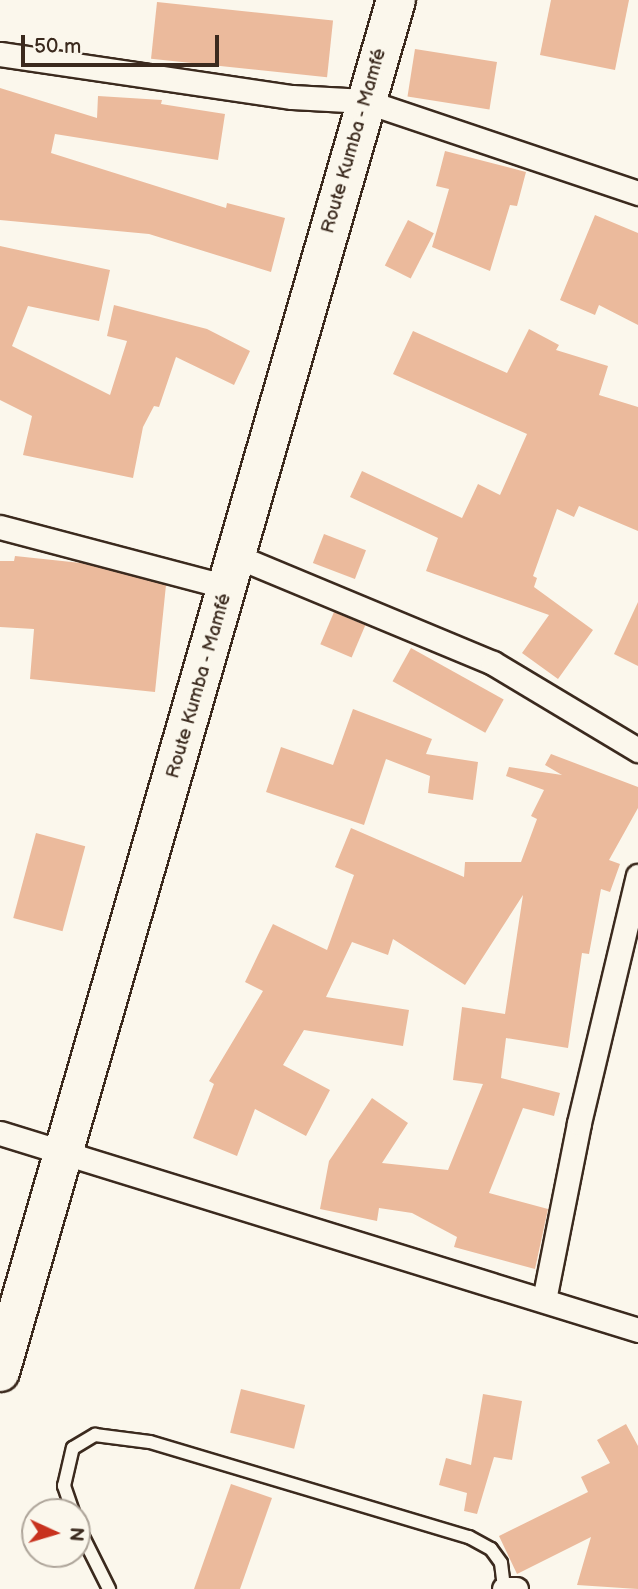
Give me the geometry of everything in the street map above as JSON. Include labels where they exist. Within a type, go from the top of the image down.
[{"type":"highway","name":"Route Kumba - Mamfé","points":[[0,1373],[396,0]]},
{"type":"street","points":[[0,54],[292,97],[365,101],[638,193]]},
{"type":"street","points":[[0,527],[232,572],[493,663],[638,750]]},
{"type":"street","points":[[544,1300],[579,1123],[638,876]]},
{"type":"street","points":[[0,1133],[65,1150],[248,1213],[638,1330]]},
{"type":"lane","points":[[68,1498],[64,1486],[73,1448],[94,1436],[150,1442],[469,1537],[491,1549],[501,1563],[508,1588]]},
{"type":"lane","points":[[91,1559],[109,1589]]},
{"type":"building","points":[[551,0],[629,0],[615,70],[540,55]]},
{"type":"building","points":[[157,2],[333,21],[327,77],[151,59]]},
{"type":"building","points":[[415,49],[497,62],[489,109],[407,96]]},
{"type":"building","points":[[0,88],[97,118],[98,96],[162,100],[161,104],[225,114],[218,160],[55,134],[51,153],[226,208],[227,203],[285,218],[271,272],[149,234],[0,220]]},
{"type":"building","points":[[445,151],[526,172],[517,206],[510,205],[490,271],[432,247],[449,189],[436,186]]},
{"type":"building","points":[[595,215],[638,233],[638,325],[599,305],[595,315],[560,300]]},
{"type":"building","points":[[408,220],[434,233],[411,279],[385,265]]},
{"type":"building","points":[[0,246],[110,270],[99,321],[28,306],[12,346],[110,395],[127,341],[107,336],[114,305],[207,329],[250,351],[234,385],[176,357],[159,407],[154,406],[143,427],[133,478],[23,455],[32,416],[0,400]]},
{"type":"building","points":[[529,329],[559,345],[556,350],[608,366],[599,395],[638,407],[638,531],[579,506],[574,517],[557,509],[533,576],[537,578],[534,587],[593,630],[558,679],[522,653],[549,615],[426,571],[438,538],[350,497],[362,471],[462,518],[478,484],[500,495],[527,434],[393,374],[413,331],[507,373]]},
{"type":"building","points":[[324,534],[366,550],[355,579],[313,563]]},
{"type":"building","points":[[15,556],[81,563],[166,585],[155,692],[30,679],[34,629],[0,627],[0,561],[14,561]]},
{"type":"building","points":[[638,602],[638,666],[614,654]]},
{"type":"building","points":[[334,612],[365,625],[352,658],[320,644]]},
{"type":"building","points":[[411,648],[504,699],[485,733],[393,681]]},
{"type":"building","points":[[353,709],[432,739],[426,754],[478,762],[473,800],[428,793],[430,776],[386,759],[364,825],[266,792],[281,747],[333,765]]},
{"type":"building","points":[[551,754],[638,787],[638,808],[609,860],[620,864],[610,892],[601,889],[589,954],[582,953],[568,1048],[506,1038],[501,1078],[560,1093],[554,1116],[523,1108],[489,1193],[548,1209],[535,1269],[454,1247],[457,1237],[412,1213],[379,1208],[377,1221],[320,1209],[329,1161],[372,1098],[408,1123],[382,1163],[448,1170],[483,1084],[453,1080],[462,1007],[505,1014],[523,895],[465,985],[393,939],[388,955],[352,942],[326,997],[409,1010],[403,1046],[304,1030],[283,1065],[330,1090],[306,1136],[255,1109],[237,1156],[193,1138],[214,1084],[209,1081],[263,991],[245,982],[273,924],[327,950],[354,875],[335,867],[351,828],[464,877],[465,862],[521,862],[537,819],[531,816],[544,790],[506,776],[509,767],[562,775],[545,765]]},
{"type":"building","points":[[36,833],[85,846],[62,931],[13,918]]},
{"type":"building","points":[[241,1389],[305,1405],[294,1449],[230,1433]]},
{"type":"building","points":[[483,1394],[522,1401],[512,1460],[494,1457],[477,1514],[464,1511],[467,1493],[439,1485],[446,1458],[471,1465]]},
{"type":"building","points":[[626,1424],[638,1446],[638,1589],[577,1585],[591,1537],[517,1574],[499,1536],[588,1492],[581,1477],[610,1463],[597,1440]]},
{"type":"building","points":[[231,1484],[272,1498],[240,1589],[194,1589]]}]
